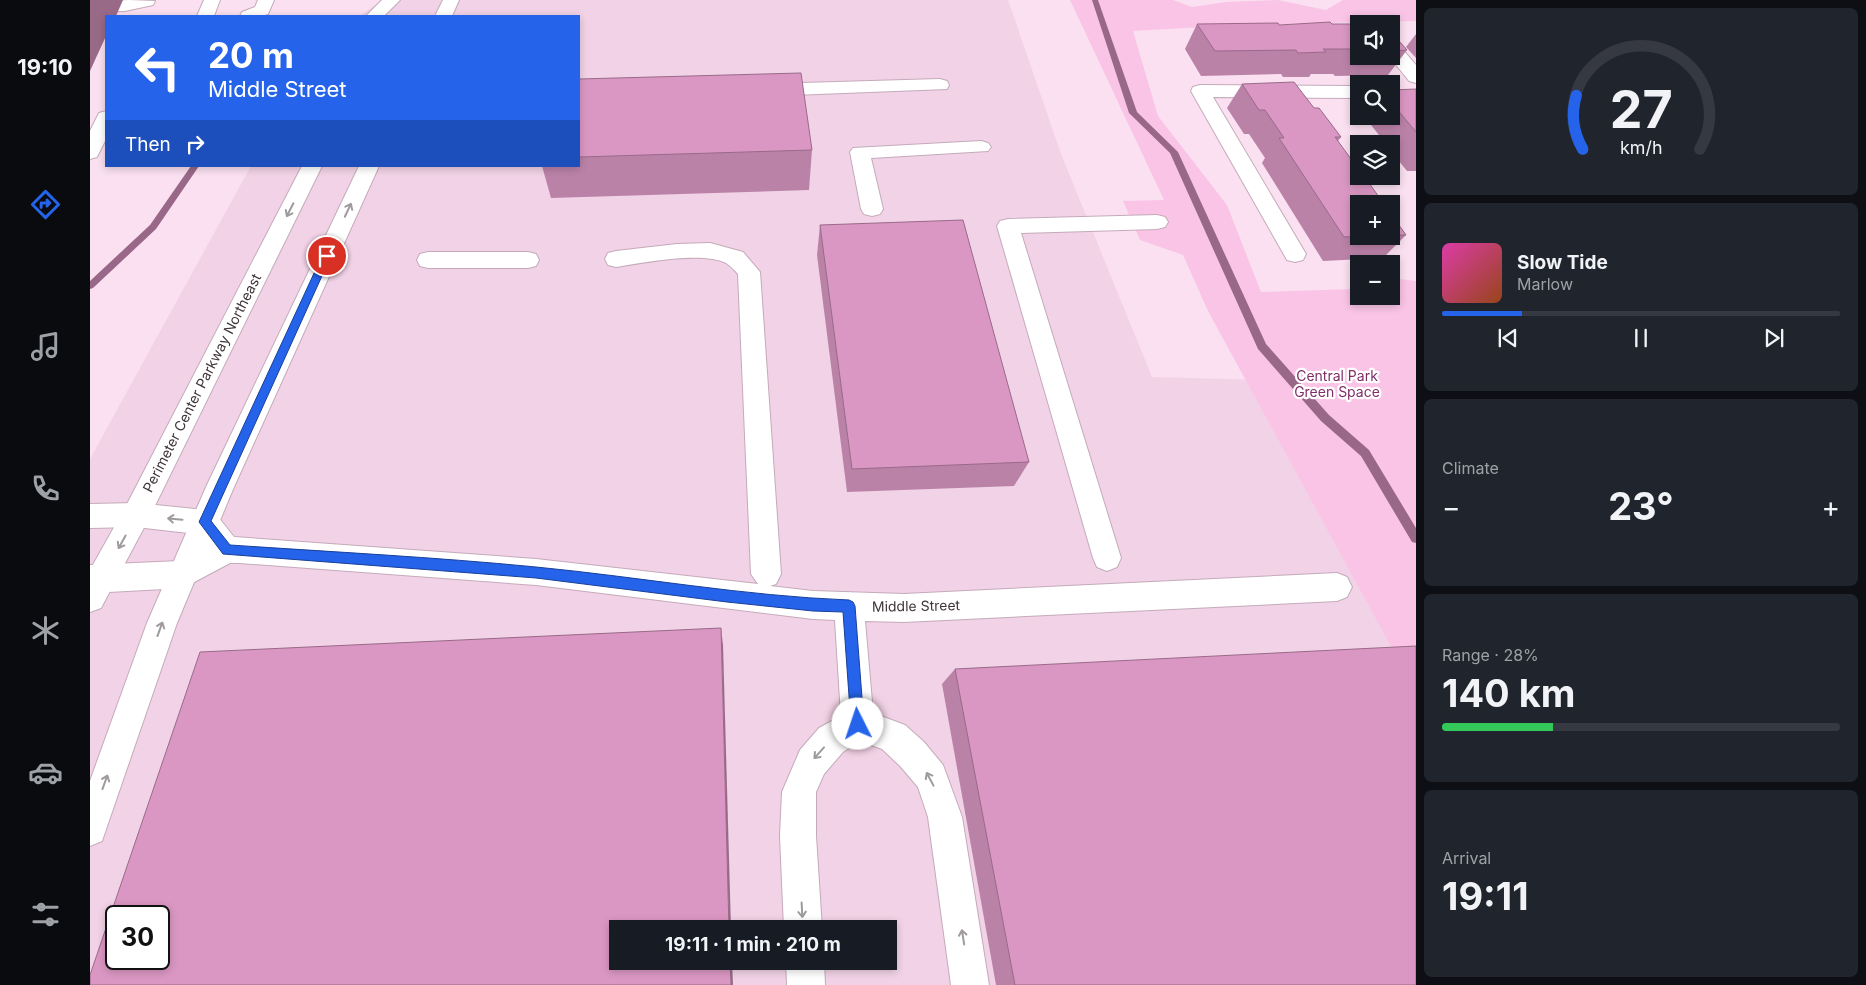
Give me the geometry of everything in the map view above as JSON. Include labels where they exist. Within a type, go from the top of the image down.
[{"type":"street","points":[[206,15],[212,0]]},
{"type":"street","points":[[375,15],[393,0]]},
{"type":"street","points":[[388,15],[393,0]]},
{"type":"street","points":[[444,15],[451,0]]},
{"type":"street","points":[[90,7],[145,6]]},
{"type":"street","points":[[1400,63],[1413,87]]},
{"type":"street","points":[[745,90],[940,86]]},
{"type":"street","points":[[1295,254],[1200,91],[1350,92]]},
{"type":"street","points":[[90,153],[105,119]]},
{"type":"street","points":[[872,209],[860,152],[981,147]]},
{"type":"street","name":"Perimeter Center Parkway Northeast","points":[[94,585],[136,515],[311,167]]},
{"type":"street","points":[[90,829],[162,623],[263,392],[369,167]]},
{"type":"street","points":[[1107,558],[1008,226],[1157,222]]},
{"type":"street","points":[[616,259],[677,252],[719,252],[737,258],[749,272],[766,574]]},
{"type":"street","points":[[428,260],[528,260]]},
{"type":"street","points":[[90,516],[136,515],[205,522],[227,550],[183,574],[94,585]]},
{"type":"street","name":"Middle Street","points":[[227,550],[536,572],[813,605],[904,608],[1337,587]]},
{"type":"street","points":[[849,606],[858,724]]},
{"type":"street","points":[[803,920],[798,836],[799,792],[812,762],[831,740],[858,724]]},
{"type":"street","points":[[858,724],[893,737],[912,754],[930,776],[945,817],[970,985]]},
{"type":"street","points":[[805,970],[806,985]]},
{"type":"shaded area","points":[[383,0],[1008,0],[1061,154],[1152,377],[1416,384],[1416,985],[90,985],[90,459],[250,167],[580,167],[580,15],[360,15]]},
{"type":"green space","name":"Central Park Green Space","points":[[1070,0],[1173,0],[1192,7],[1226,2],[1278,0],[1326,10],[1343,0],[1416,0],[1416,21],[1400,21],[1400,15],[1350,15],[1350,22],[1238,25],[1133,31],[1158,116],[1227,205],[1261,292],[1350,289],[1350,305],[1400,305],[1400,279],[1416,281],[1416,692],[1208,311],[1183,255],[1140,240],[1123,201],[1164,200]]},
{"type":"building","points":[[1330,22],[1332,24],[1350,24],[1350,49],[1323,49],[1326,52],[1298,53],[1296,50],[1215,51],[1197,24],[1278,23],[1279,25]]},
{"type":"building","points":[[1400,42],[1407,50],[1400,50]]},
{"type":"building","points":[[801,73],[812,150],[580,157],[580,79]]},
{"type":"building","points":[[1294,82],[1314,108],[1319,108],[1341,137],[1335,137],[1350,158],[1350,185],[1370,185],[1378,195],[1350,195],[1350,237],[1344,237],[1279,138],[1284,138],[1265,110],[1259,110],[1242,84]]},
{"type":"building","points":[[1416,89],[1416,132],[1400,113],[1400,90]]},
{"type":"building","points":[[963,220],[1029,462],[852,469],[820,225]]},
{"type":"building","points":[[1400,227],[1406,235],[1400,235]]},
{"type":"building","points":[[721,628],[729,920],[609,920],[609,970],[730,970],[731,985],[90,985],[90,975],[105,931],[105,970],[170,970],[170,905],[114,905],[200,652]]},
{"type":"building","points":[[1416,646],[1416,985],[1015,985],[955,669]]},
{"type":"waterway","points":[[1095,0],[1133,113],[1174,152],[1262,346],[1325,418],[1365,453],[1416,538]]},
{"type":"waterway","points":[[90,286],[153,227],[194,167]]},
{"type":"route","points":[[327,256],[205,522],[227,550],[536,572],[727,596],[813,605],[849,606],[858,724]]}]
